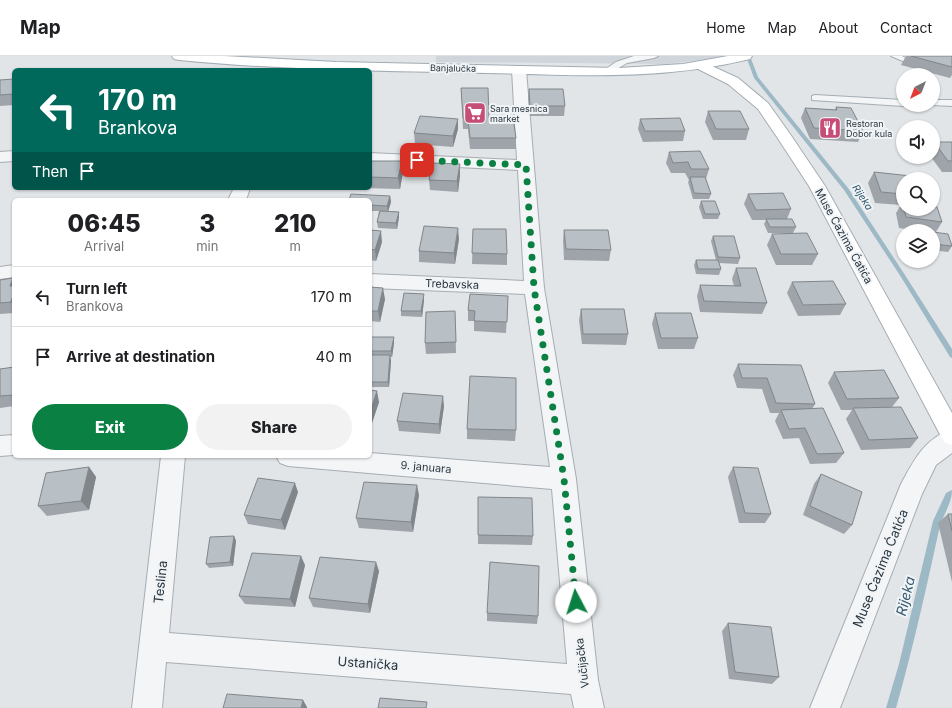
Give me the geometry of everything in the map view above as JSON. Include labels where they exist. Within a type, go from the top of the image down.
[{"type":"main road","name":"Banjalučka","points":[[179,56],[313,68]]},
{"type":"main road","name":"Banjalučka","points":[[372,69],[608,72],[665,70],[703,66],[744,56]]},
{"type":"main road","name":"Muse Ćazima Ćatića","points":[[703,66],[733,81],[763,106],[785,137],[817,186],[952,435]]},
{"type":"street","name":"Vučijačka","points":[[519,70],[534,288],[564,479],[588,708]]},
{"type":"street","points":[[0,157],[12,156]]},
{"type":"street","points":[[372,158],[526,165]]},
{"type":"street","points":[[0,273],[12,271]]},
{"type":"street","name":"Trebavska","points":[[372,281],[534,288]]},
{"type":"street","name":"Muse Ćazima Ćatića","points":[[825,708],[910,492],[928,458],[952,439]]},
{"type":"street","points":[[0,446],[12,445]]},
{"type":"street","name":"Teslina","points":[[147,708],[173,458]]},
{"type":"street","name":"9. januara","points":[[312,458],[564,479]]},
{"type":"street","name":"Ustanička","points":[[153,646],[584,680]]},
{"type":"lane","points":[[608,72],[618,63],[628,59],[654,56]]},
{"type":"lane","points":[[895,56],[905,60]]},
{"type":"lane","points":[[815,98],[896,104]]},
{"type":"lane","points":[[940,103],[952,103]]},
{"type":"shaded area","points":[[436,56],[729,56],[667,64],[436,62]]},
{"type":"building","points":[[911,56],[952,56],[952,67]]},
{"type":"building","points":[[12,79],[12,94],[0,95],[0,80]]},
{"type":"building","points":[[461,88],[488,88],[489,118],[513,117],[516,138],[470,138],[468,118],[463,118]]},
{"type":"building","points":[[529,89],[563,89],[565,106],[530,106]]},
{"type":"building","points":[[836,107],[851,108],[863,131],[814,128],[805,108],[837,110]]},
{"type":"building","points":[[708,111],[740,111],[749,129],[716,129]]},
{"type":"building","points":[[420,116],[458,119],[453,136],[414,133]]},
{"type":"building","points":[[680,118],[685,131],[645,131],[640,119]]},
{"type":"building","points":[[940,142],[952,142],[952,161],[948,161],[940,150]]},
{"type":"building","points":[[700,151],[709,169],[691,169],[688,162],[673,163],[669,152]]},
{"type":"building","points":[[372,161],[402,161],[398,178],[372,177]]},
{"type":"building","points":[[432,163],[460,164],[457,181],[429,180]]},
{"type":"building","points":[[874,172],[896,174],[896,193],[881,192]]},
{"type":"building","points":[[690,177],[705,177],[711,194],[694,193]]},
{"type":"building","points":[[783,193],[791,209],[756,210],[748,194]]},
{"type":"building","points":[[351,194],[390,196],[387,206],[372,205],[372,198],[350,198]]},
{"type":"building","points":[[701,201],[715,201],[720,214],[705,214]]},
{"type":"building","points":[[380,211],[399,212],[396,223],[377,222]]},
{"type":"building","points":[[940,216],[942,222],[906,217]]},
{"type":"building","points":[[766,219],[792,219],[796,227],[770,227]]},
{"type":"building","points":[[424,226],[458,228],[454,253],[419,251]]},
{"type":"building","points":[[473,229],[506,229],[507,254],[472,253]]},
{"type":"building","points":[[372,230],[381,231],[375,250],[372,249]]},
{"type":"building","points":[[564,230],[608,230],[611,250],[566,249]]},
{"type":"building","points":[[807,233],[818,254],[781,254],[772,234]]},
{"type":"building","points":[[940,233],[948,234],[952,246],[940,245]]},
{"type":"building","points":[[713,236],[734,236],[740,258],[718,257]]},
{"type":"building","points":[[696,260],[718,260],[721,269],[698,269]]},
{"type":"building","points":[[736,268],[756,268],[767,303],[704,301],[700,285],[741,286]]},
{"type":"building","points":[[12,278],[10,286],[12,286],[11,302],[0,303],[0,280]]},
{"type":"building","points":[[833,281],[846,304],[803,305],[792,282]]},
{"type":"building","points":[[372,287],[383,288],[378,311],[372,311]]},
{"type":"building","points":[[404,293],[424,294],[421,311],[401,311]]},
{"type":"building","points":[[470,294],[508,296],[507,322],[474,321],[475,311],[468,310]]},
{"type":"building","points":[[581,309],[624,309],[628,334],[583,334]]},
{"type":"building","points":[[455,311],[456,342],[425,343],[426,312]]},
{"type":"building","points":[[655,313],[691,313],[698,338],[661,338]]},
{"type":"building","points":[[372,337],[394,337],[391,351],[372,351]]},
{"type":"building","points":[[372,355],[390,355],[388,382],[372,382]]},
{"type":"building","points":[[738,364],[801,365],[815,404],[776,403],[767,378],[742,378]]},
{"type":"building","points":[[12,367],[12,395],[0,396],[0,369]]},
{"type":"building","points":[[884,370],[899,398],[847,399],[834,372]]},
{"type":"building","points":[[470,376],[516,378],[516,430],[467,429]]},
{"type":"building","points":[[372,390],[377,391],[372,406]]},
{"type":"building","points":[[403,393],[443,396],[439,424],[397,421]]},
{"type":"building","points":[[901,407],[918,438],[869,440],[853,408]]},
{"type":"building","points":[[823,408],[844,453],[817,454],[805,428],[789,429],[781,410]]},
{"type":"building","points":[[89,467],[81,501],[38,506],[46,473]]},
{"type":"building","points":[[733,467],[758,468],[771,514],[745,513]]},
{"type":"building","points":[[821,474],[862,492],[852,525],[810,506]]},
{"type":"building","points":[[258,478],[295,483],[281,520],[244,515]]},
{"type":"building","points":[[364,482],[417,485],[411,522],[356,518]]},
{"type":"building","points":[[478,497],[532,498],[533,536],[478,535]]},
{"type":"building","points":[[948,514],[952,514],[952,531]]},
{"type":"building","points":[[234,536],[230,562],[206,564],[210,537]]},
{"type":"building","points":[[252,553],[301,556],[290,599],[239,596]]},
{"type":"building","points":[[320,557],[376,562],[368,604],[309,598]]},
{"type":"building","points":[[490,562],[539,566],[538,616],[487,613]]},
{"type":"building","points":[[728,623],[771,627],[779,677],[735,672]]},
{"type":"building","points":[[227,694],[303,700],[301,708],[223,708]]},
{"type":"building","points":[[380,698],[427,702],[426,708],[378,708]]},
{"type":"waterway","name":"Rijeka","points":[[748,56],[756,77],[846,189],[903,276],[952,355]]},
{"type":"waterway","name":"Rijeka","points":[[891,708],[904,664],[937,521],[949,495],[952,493]]},
{"type":"place","name":"Sara mesnica market","points":[[475,113]]},
{"type":"place","name":"Restoran Dobor kula","points":[[830,128]]},
{"type":"route","points":[[417,160],[526,165],[534,288],[564,479],[576,602]]}]
